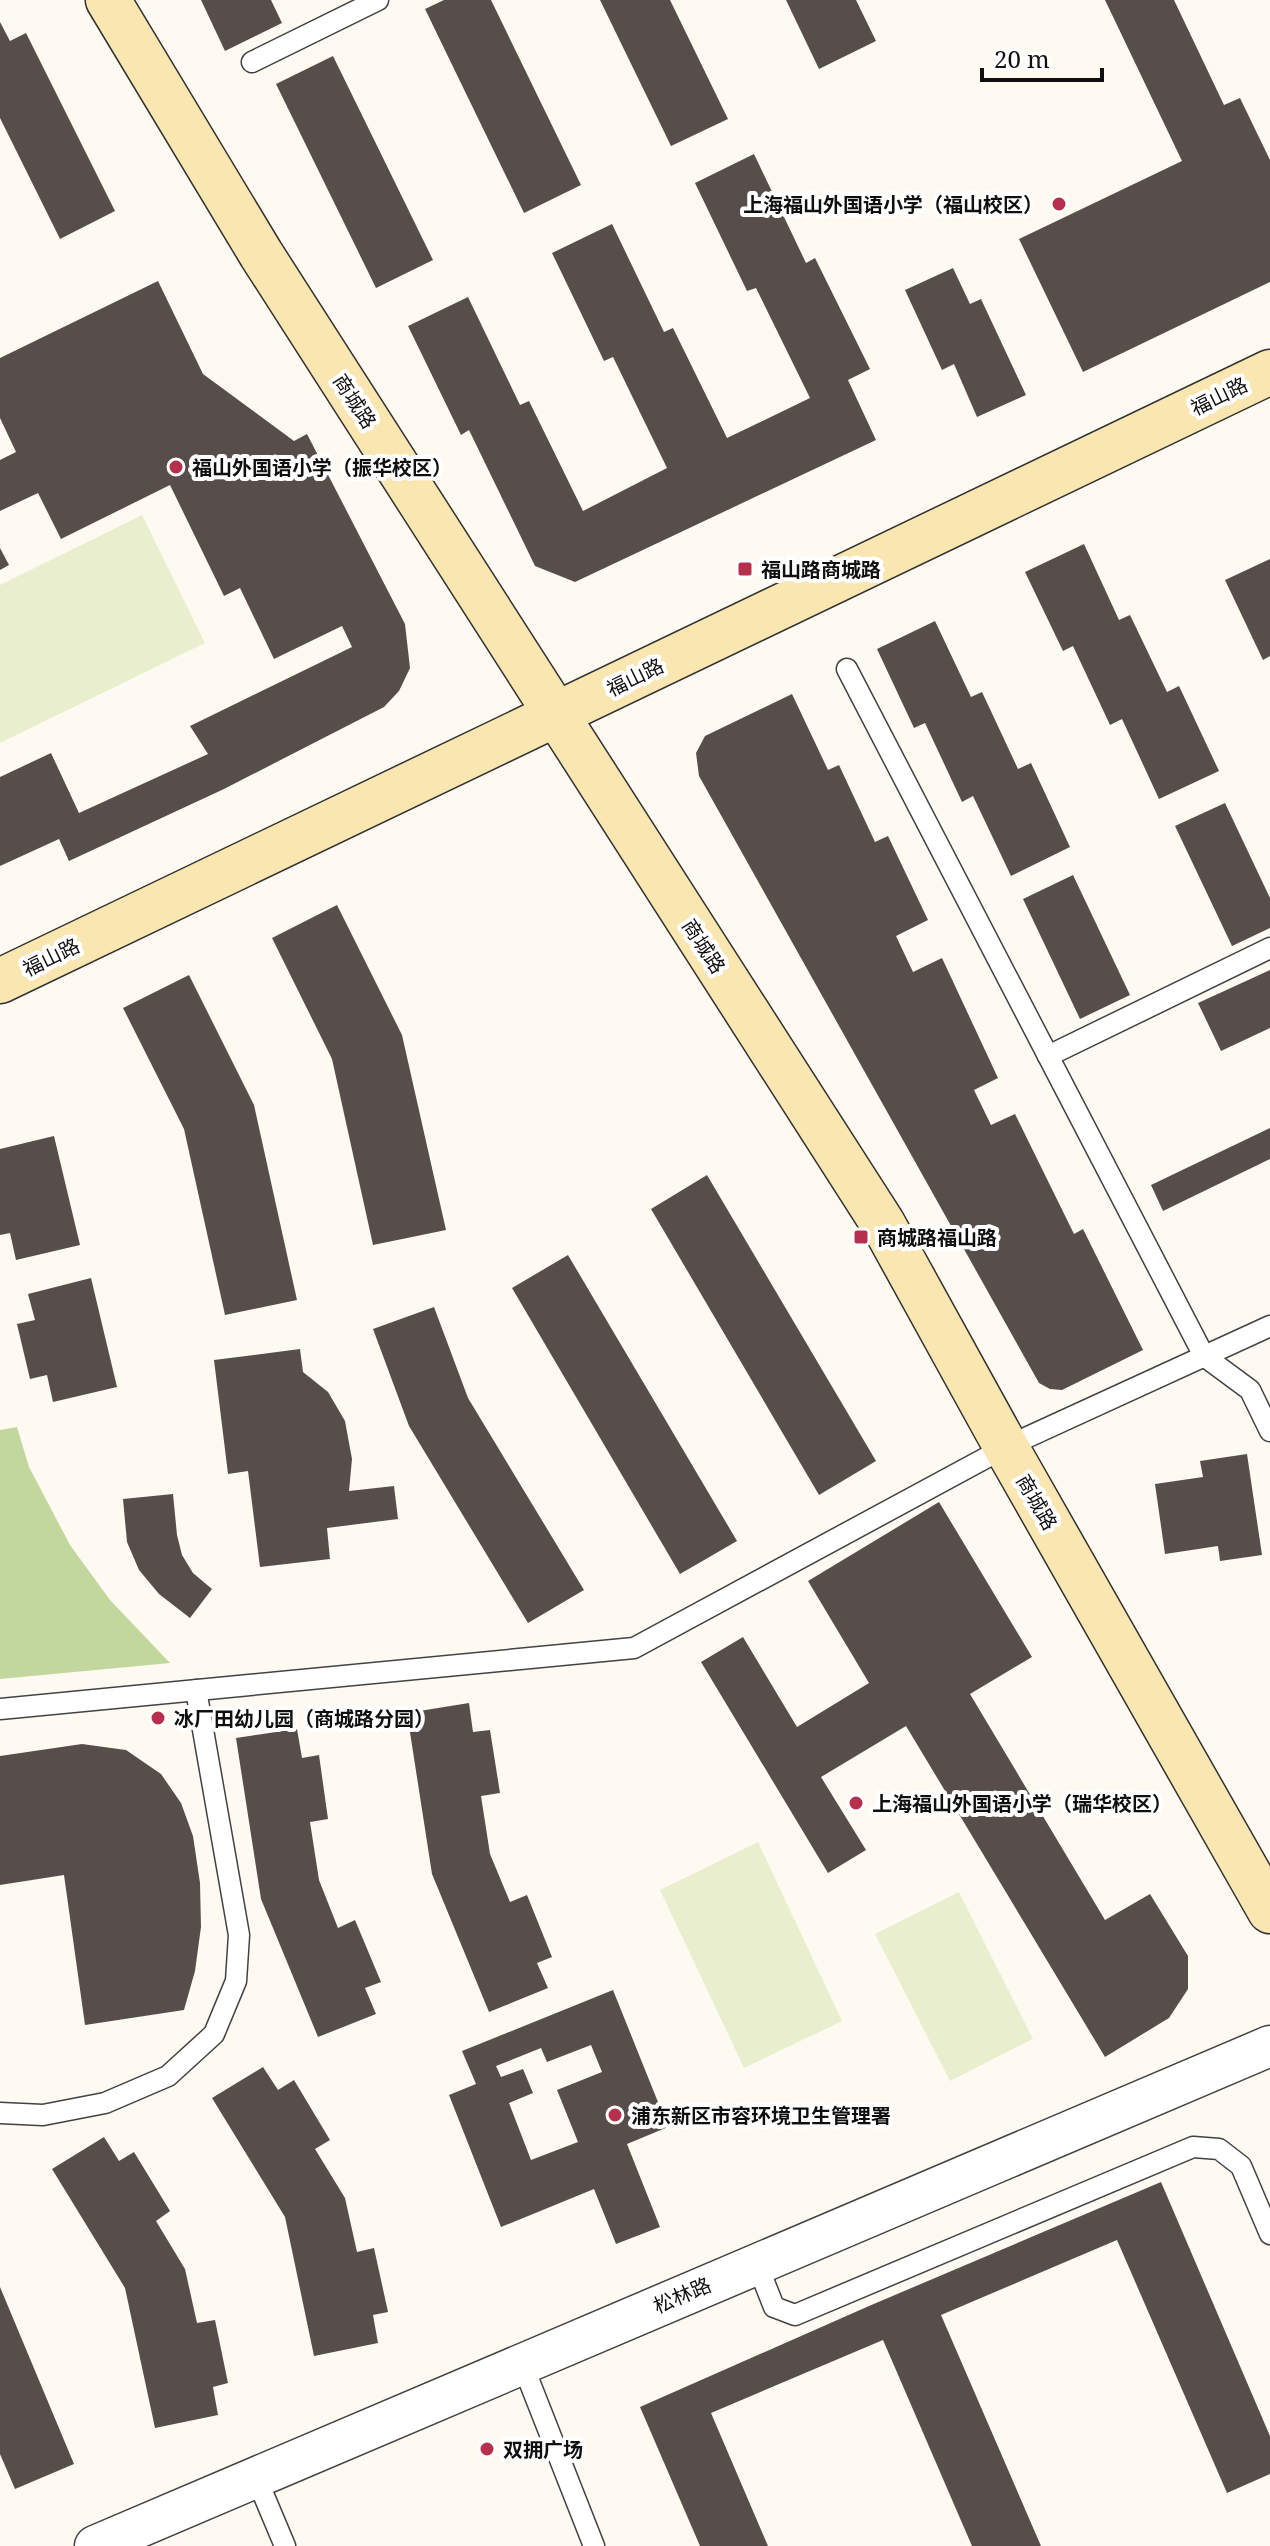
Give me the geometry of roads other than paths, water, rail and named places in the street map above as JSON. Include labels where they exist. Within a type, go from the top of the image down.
[{"type":"street","name":"商城路","points":[[108,0],[261,254],[883,1224],[1270,1911]]},
{"type":"street","name":"福山路","points":[[0,981],[1270,372]]},
{"type":"street","name":"松林路","points":[[95,2546],[1270,2046]]},
{"type":"lane","points":[[252,62],[378,0]]},
{"type":"lane","points":[[847,669],[1204,1356],[1250,1390],[1270,1431]]},
{"type":"lane","points":[[1048,1056],[1270,948]]},
{"type":"lane","points":[[0,1709],[634,1648],[1006,1447],[1270,1326]]},
{"type":"lane","points":[[0,2113],[43,2115],[105,2103],[168,2076],[214,2034],[236,1981],[239,1935],[196,1690]]},
{"type":"lane","points":[[757,2264],[774,2307],[795,2315],[1193,2147],[1219,2149],[1241,2166],[1270,2234]]},
{"type":"lane","points":[[522,2363],[594,2546]]},
{"type":"lane","points":[[256,2477],[285,2546]]},
{"type":"place","name":"上海福山外国语小学（福山校区）","points":[[1059,204]]},
{"type":"place","name":"福山外国语小学（振华校区）","points":[[176,467]]},
{"type":"place","name":"福山路商城路","points":[[745,569]]},
{"type":"place","name":"商城路福山路","points":[[861,1237]]},
{"type":"place","name":"冰厂田幼儿园（商城路分园）","points":[[158,1718]]},
{"type":"place","name":"上海福山外国语小学（瑞华校区）","points":[[856,1803]]},
{"type":"place","name":"浦东新区市容环境卫生管理署","points":[[615,2115]]},
{"type":"place","name":"双拥广场","points":[[487,2449]]}]
